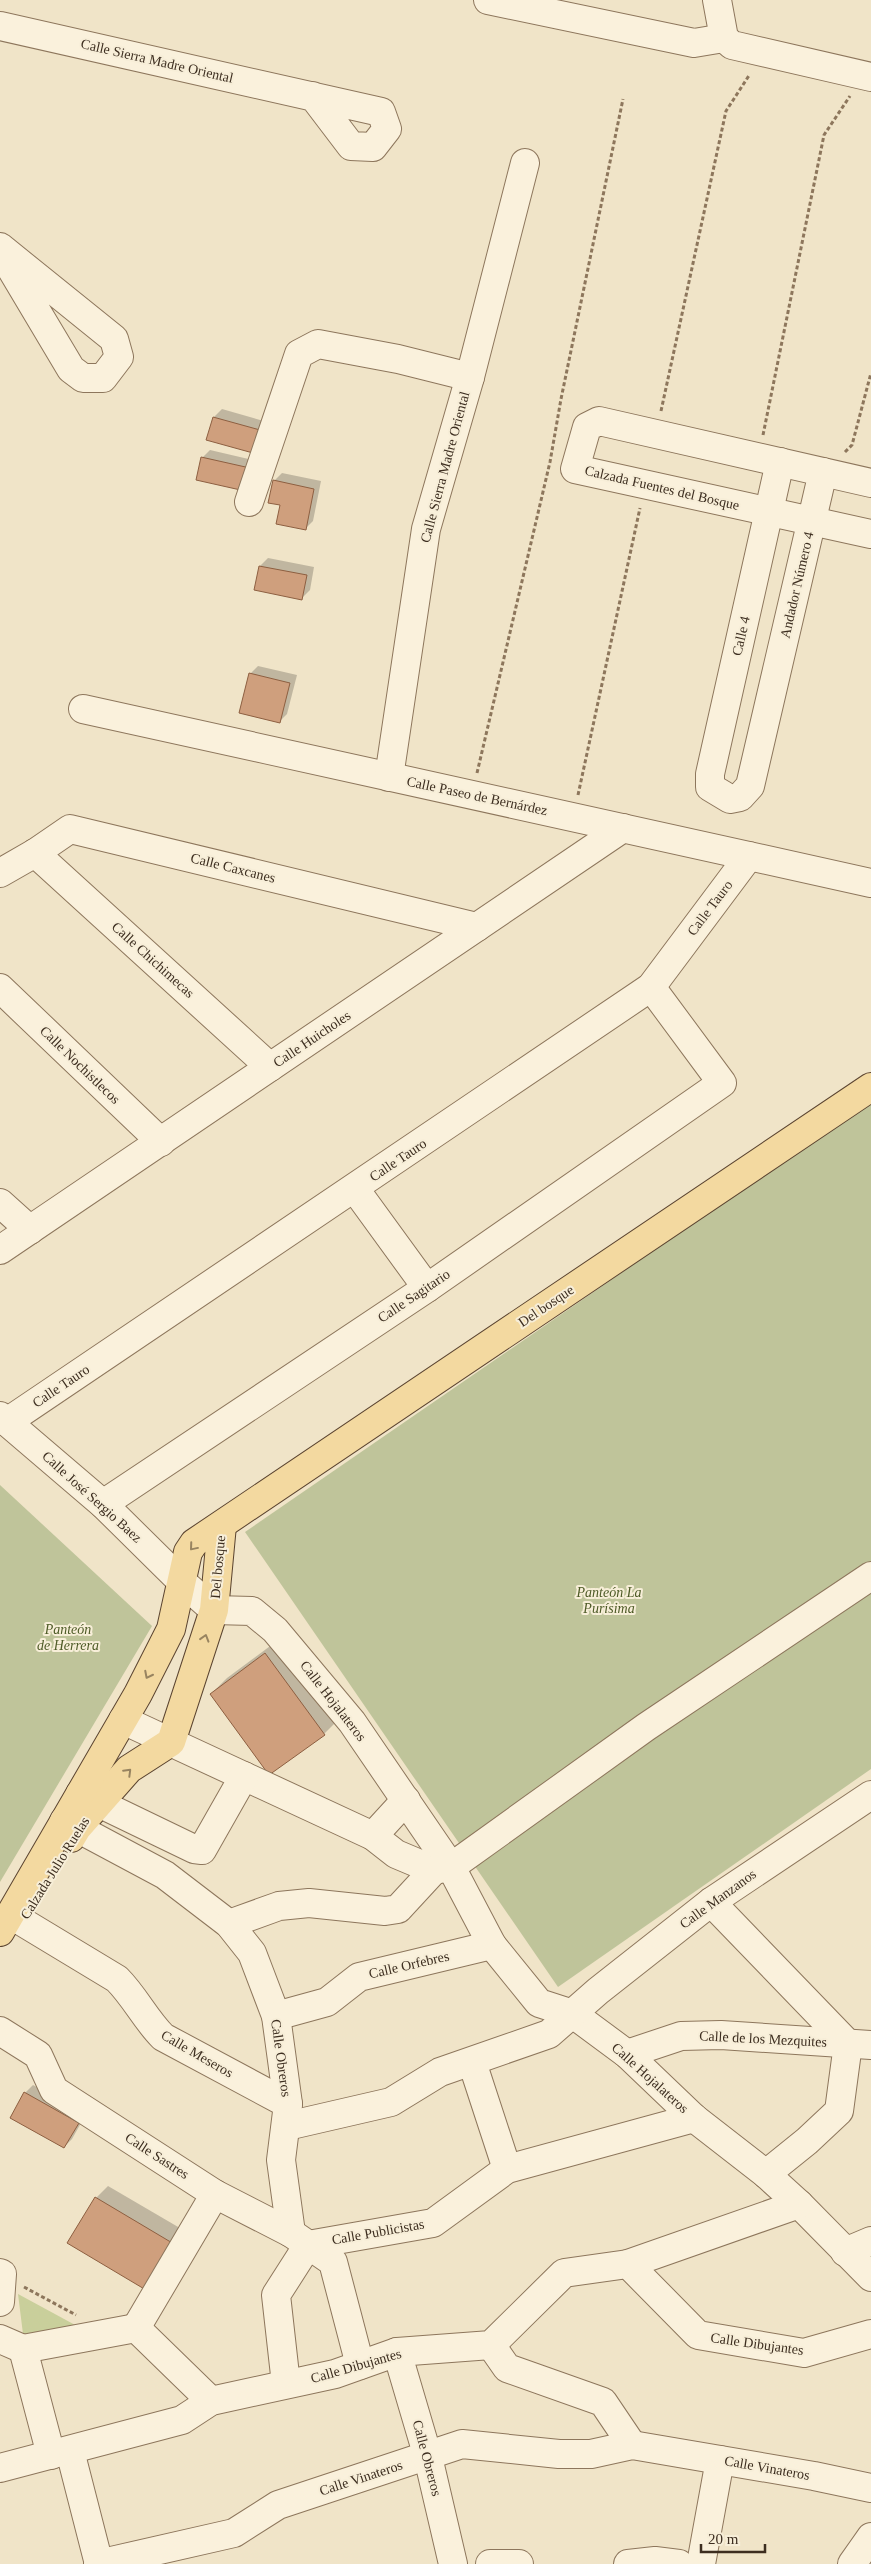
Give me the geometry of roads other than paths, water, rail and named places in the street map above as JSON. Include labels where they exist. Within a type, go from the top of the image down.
[{"type":"main road","name":"Del bosque","points":[[181,1581],[188,1552],[194,1543],[871,1087]]},
{"type":"main road","name":"Del bosque","points":[[214,1610],[222,1525]]},
{"type":"main road","name":"Calzada Julio Ruelas","points":[[0,1955],[11,1922],[70,1824],[89,1799],[123,1720],[171,1628],[181,1581]]},
{"type":"main road","points":[[171,1742],[214,1610]]},
{"type":"main road","name":"Calzada Julio Ruelas","points":[[89,1799],[171,1742]]},
{"type":"street","points":[[488,0],[694,42],[724,38]]},
{"type":"street","points":[[717,0],[724,38],[732,45],[864,74]]},
{"type":"street","name":"Calle Sierra Madre Oriental","points":[[0,26],[313,96]]},
{"type":"street","name":"Calle Sierra Madre Oriental","points":[[389,777],[426,529],[470,377],[525,162]]},
{"type":"street","points":[[0,249],[114,339],[119,357],[103,378],[83,378],[71,369],[0,249]]},
{"type":"street","points":[[249,502],[300,354],[318,344],[398,359],[470,377]]},
{"type":"street","name":"Calzada Fuentes del Bosque","points":[[871,483],[599,422],[587,427],[575,469],[871,534]]},
{"type":"street","name":"Calle 4","points":[[730,799],[710,787],[710,774],[768,512],[769,460]]},
{"type":"street","name":"Andador Número 4","points":[[730,799],[740,797],[750,786],[822,472]]},
{"type":"street","name":"Calle Paseo de Bernárdez","points":[[83,709],[871,883]]},
{"type":"street","name":"Calle Huicholes","points":[[0,1250],[623,828]]},
{"type":"street","name":"Calle Caxcanes","points":[[0,873],[35,853],[70,829],[477,927]]},
{"type":"street","name":"Calle Chichimecas","points":[[35,853],[270,1067]]},
{"type":"street","name":"Calle Tauro","points":[[4,1419],[355,1189],[651,987],[749,856]]},
{"type":"street","name":"Calle Sagitario","points":[[103,1504],[427,1288],[722,1083],[651,987]]},
{"type":"street","name":"Calle Nochistlecos","points":[[0,988],[161,1142]]},
{"type":"street","points":[[355,1189],[427,1288]]},
{"type":"street","points":[[0,1203],[30,1230]]},
{"type":"street","name":"Calle José Sergio Baez","points":[[4,1419],[103,1504],[181,1581]]},
{"type":"street","points":[[229,1924],[279,1906],[309,1902],[385,1911],[398,1909],[442,1868],[646,1727],[871,1576]]},
{"type":"street","points":[[181,1581],[214,1610]]},
{"type":"street","name":"Calle Hojalateros","points":[[214,1610],[252,1611],[260,1615],[276,1630],[352,1722],[406,1800],[442,1868],[492,1945],[539,2003],[573,2014],[627,2054],[694,2118],[766,2174],[799,2204],[871,2277]]},
{"type":"street","points":[[123,1720],[372,1836],[396,1854],[442,1868]]},
{"type":"street","points":[[89,1799],[194,1849],[202,1850],[244,1776]]},
{"type":"street","name":"Calle Manzanos","points":[[573,2014],[598,1991],[711,1902],[871,1795]]},
{"type":"street","points":[[372,1836],[406,1800]]},
{"type":"street","name":"Calle Obreros","points":[[70,1824],[166,1875],[229,1924],[252,1953],[276,2016],[288,2115],[281,2160],[299,2239]]},
{"type":"street","points":[[711,1902],[860,2044],[839,2111],[807,2141],[766,2174]]},
{"type":"street","name":"Calle Meseros","points":[[11,1922],[117,1980],[130,1992],[152,2026],[163,2036],[288,2115]]},
{"type":"street","name":"Calle Orfebres","points":[[276,2016],[327,2002],[359,1977],[492,1945]]},
{"type":"street","points":[[288,2115],[391,2102],[440,2072],[549,2034],[573,2014]]},
{"type":"street","name":"Calle Sastres","points":[[0,2031],[38,2055],[54,2090],[216,2194],[299,2239],[333,2262],[360,2365]]},
{"type":"street","name":"Calle de los Mezquites","points":[[627,2054],[681,2036],[721,2035],[860,2044]]},
{"type":"street","points":[[472,2062],[508,2169]]},
{"type":"street","name":"Calle Publicistas","points":[[299,2239],[433,2223],[508,2169],[694,2118]]},
{"type":"street","points":[[98,2564],[60,2453],[11,2344],[109,2333],[136,2328],[216,2194]]},
{"type":"street","points":[[632,2445],[603,2402],[508,2368],[491,2346],[564,2273],[628,2264],[799,2204]]},
{"type":"street","points":[[286,2384],[276,2295],[299,2239]]},
{"type":"street","points":[[845,2252],[871,2241]]},
{"type":"street","name":"Calle Dibujantes","points":[[628,2264],[698,2335],[804,2353],[871,2334]]},
{"type":"street","points":[[0,2302],[1,2274]]},
{"type":"street","points":[[136,2328],[211,2402]]},
{"type":"street","name":"Calle Dibujantes","points":[[0,2468],[182,2420],[211,2402],[335,2374],[397,2352],[491,2346]]},
{"type":"street","name":"Calle Obreros","points":[[397,2352],[428,2457],[453,2564]]},
{"type":"street","name":"Calle Vinateros","points":[[98,2564],[187,2555],[234,2533],[278,2505],[428,2457],[462,2444],[583,2454],[632,2445],[871,2488]]},
{"type":"street","points":[[701,2564],[720,2460]]},
{"type":"street","points":[[852,2564],[871,2537]]},
{"type":"street","points":[[628,2564],[656,2561],[679,2564]]},
{"type":"street","points":[[490,2564],[519,2564]]},
{"type":"park label","name":"Panteón La Purísima","points":[[609,1600]]},
{"type":"park label","name":"Panteón de Herrera","points":[[68,1638]]}]
